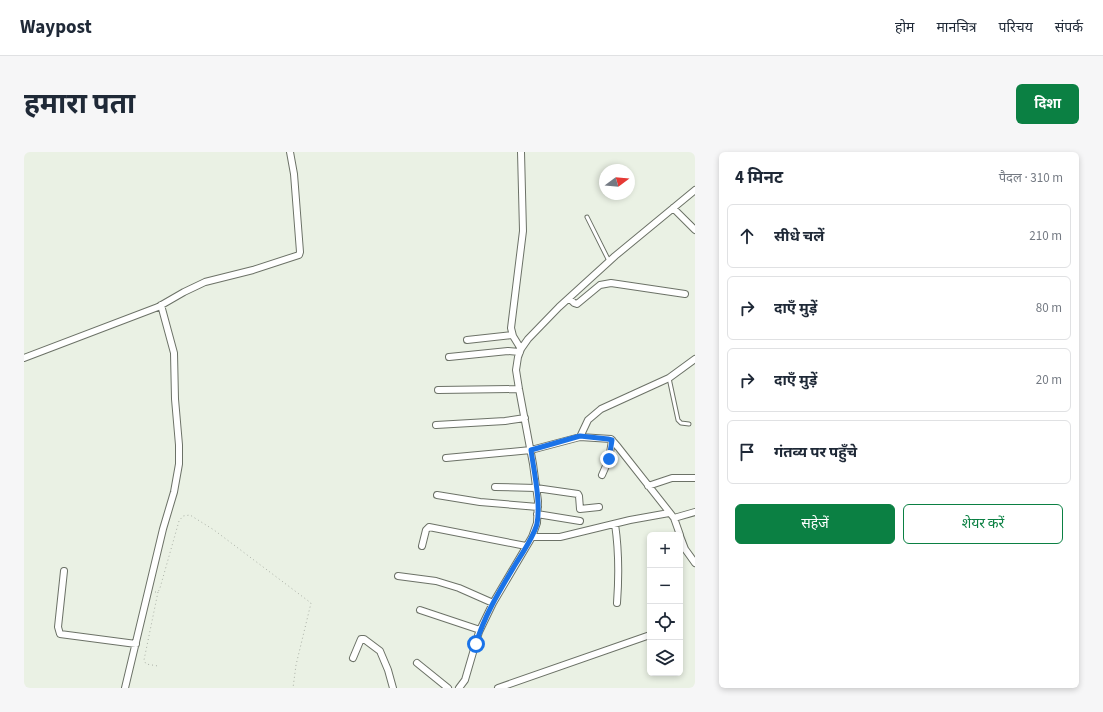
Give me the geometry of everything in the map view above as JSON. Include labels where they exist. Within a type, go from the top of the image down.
[{"type":"street","points":[[24,358],[161,305],[205,282],[253,270],[300,254],[294,174],[290,152]]},
{"type":"street","points":[[520,350],[512,335],[511,328],[523,230],[521,152]]},
{"type":"street","points":[[459,688],[465,680],[480,630],[532,537],[537,523],[536,488],[516,363],[520,350],[528,339],[569,298],[609,261],[642,232],[695,190]]},
{"type":"street","points":[[673,208],[695,230]]},
{"type":"street","points":[[569,298],[577,304],[600,285],[611,283],[684,294]]},
{"type":"street","points":[[125,688],[163,529],[174,492],[179,464],[174,353],[161,305]]},
{"type":"street","points":[[467,340],[512,335]]},
{"type":"street","points":[[449,358],[520,350]]},
{"type":"street","points":[[580,436],[588,420],[602,409],[669,378],[695,359]]},
{"type":"street","points":[[438,390],[519,389]]},
{"type":"street","points":[[436,425],[505,421],[525,418]]},
{"type":"street","points":[[446,458],[531,450],[580,436],[612,440],[674,518],[679,532]]},
{"type":"street","points":[[602,475],[609,459],[612,440]]},
{"type":"street","points":[[648,486],[672,478],[695,478]]},
{"type":"street","points":[[495,488],[536,488],[579,494],[580,509],[598,507]]},
{"type":"street","points":[[437,495],[537,511],[580,521]]},
{"type":"street","points":[[674,518],[695,512]]},
{"type":"street","points":[[532,537],[560,537],[630,520],[669,513]]},
{"type":"street","points":[[615,524],[619,566],[617,603]]},
{"type":"street","points":[[422,546],[426,530],[431,528],[526,546]]},
{"type":"street","points":[[683,546],[695,563]]},
{"type":"street","points":[[64,571],[58,627],[60,634],[136,644]]},
{"type":"street","points":[[398,576],[442,583],[459,588],[494,603]]},
{"type":"street","points":[[420,610],[480,630]]},
{"type":"street","points":[[498,688],[647,636]]},
{"type":"street","points":[[353,658],[361,639],[364,639],[378,648],[383,656],[393,688]]},
{"type":"street","points":[[417,663],[448,688]]},
{"type":"lane","points":[[587,217],[609,261]]},
{"type":"lane","points":[[669,378],[678,420],[682,423],[689,424]]},
{"type":"path","points":[[158,666],[146,664],[144,660],[158,592],[179,521],[183,516],[190,515],[214,530],[311,603],[296,665],[293,688]]},
{"type":"path","points":[[148,590],[156,593],[158,592]]},
{"type":"route","points":[[476,644],[479,632],[532,537],[537,523],[538,501],[531,450],[580,436],[586,436],[612,440],[609,459]]}]
